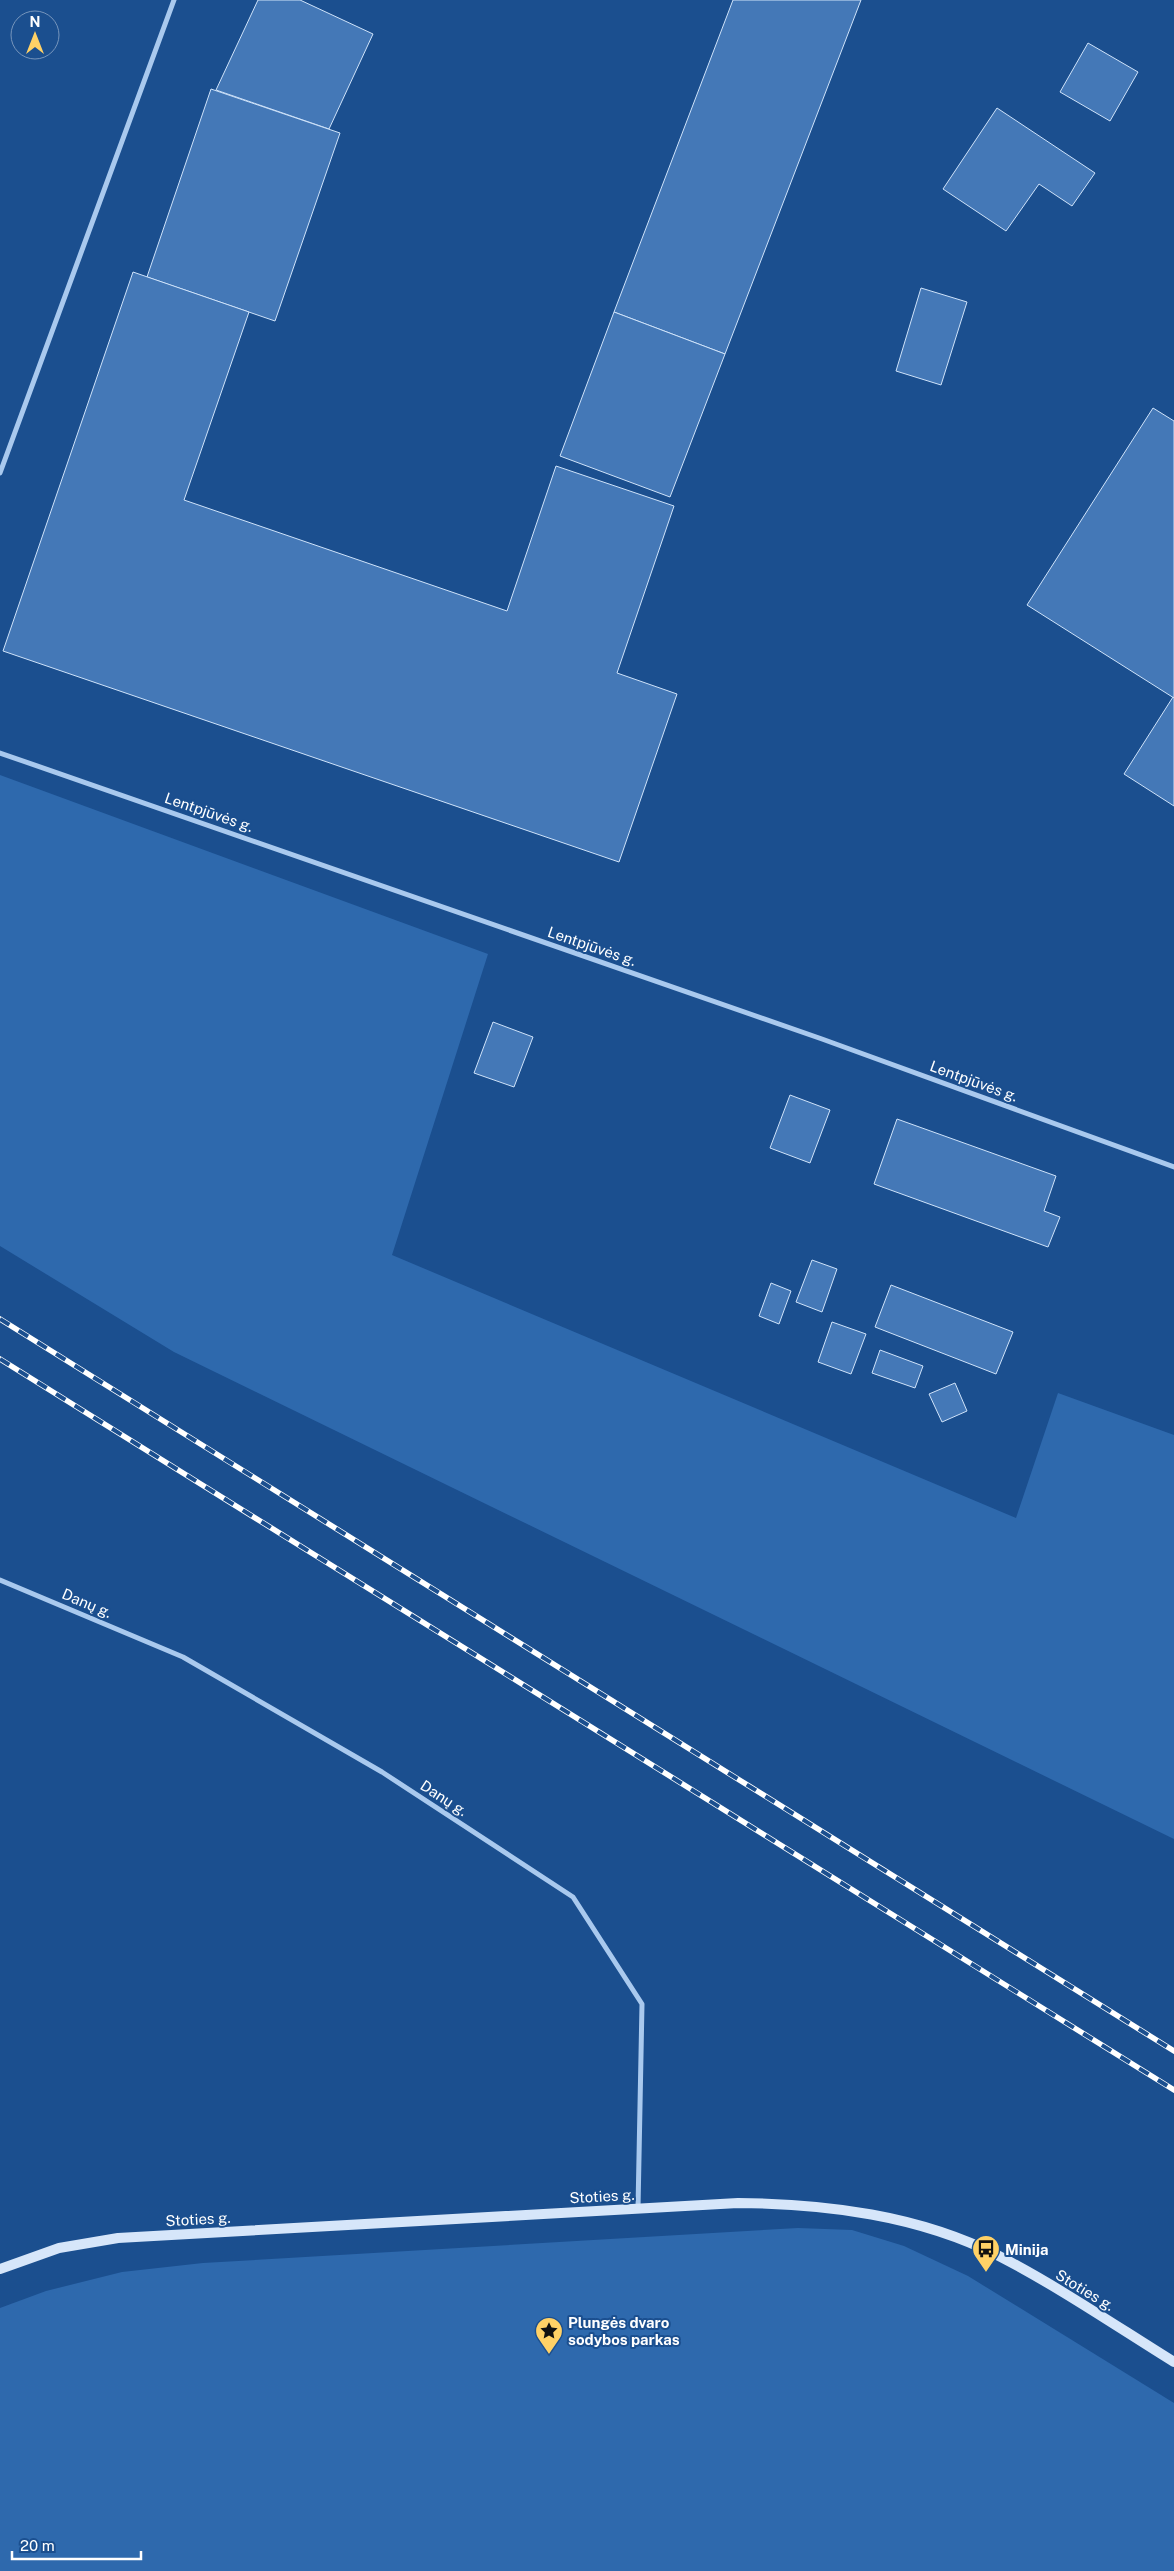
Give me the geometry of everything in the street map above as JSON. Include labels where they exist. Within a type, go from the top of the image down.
[{"type":"main road","name":"Stoties g.","points":[[0,2269],[59,2248],[118,2238],[738,2203],[792,2204],[836,2208],[892,2218],[942,2233],[998,2256],[1174,2362]]},
{"type":"street","points":[[0,474],[174,0]]},
{"type":"street","name":"Lentpjūvės g.","points":[[0,753],[822,1039],[1174,1166]]},
{"type":"street","name":"Danų g.","points":[[0,1580],[183,1657],[382,1772],[573,1897],[642,2004],[638,2209]]},
{"type":"shaded area","points":[[0,775],[488,954],[392,1255],[1016,1518],[1058,1393],[1174,1435],[1174,1839],[174,1352],[0,1246]]},
{"type":"shaded area","name":"Plungės dvaro sodybos parkas","points":[[798,2228],[852,2230],[904,2246],[968,2276],[1174,2403],[1174,2571],[0,2571],[0,2308],[46,2291],[122,2272],[203,2263]]},
{"type":"building","points":[[258,0],[300,0],[373,34],[329,129],[216,90]]},
{"type":"building","points":[[733,0],[861,0],[725,354],[614,312]]},
{"type":"building","points":[[1088,43],[1138,72],[1110,121],[1060,92]]},
{"type":"building","points":[[211,89],[340,133],[275,321],[147,277]]},
{"type":"building","points":[[997,108],[1095,173],[1072,206],[1039,184],[1006,231],[943,189]]},
{"type":"building","points":[[133,272],[249,312],[184,500],[507,611],[556,466],[674,506],[617,673],[677,694],[619,862],[3,651]]},
{"type":"building","points":[[921,288],[967,302],[941,385],[896,371]]},
{"type":"building","points":[[614,312],[725,354],[670,497],[560,456]]},
{"type":"building","points":[[1153,408],[1174,421],[1174,698],[1027,605]]},
{"type":"building","points":[[1174,698],[1174,806],[1124,774]]},
{"type":"building","points":[[493,1022],[533,1037],[514,1087],[474,1073]]},
{"type":"building","points":[[790,1095],[830,1110],[810,1163],[770,1148]]},
{"type":"building","points":[[897,1119],[1056,1176],[1044,1211],[1060,1217],[1048,1247],[874,1184]]},
{"type":"building","points":[[812,1260],[837,1269],[822,1312],[796,1302]]},
{"type":"building","points":[[771,1283],[791,1291],[779,1324],[759,1316]]},
{"type":"building","points":[[891,1285],[1013,1332],[996,1374],[875,1327]]},
{"type":"building","points":[[832,1322],[866,1334],[851,1374],[818,1362]]},
{"type":"building","points":[[880,1350],[923,1366],[915,1388],[872,1373]]},
{"type":"building","points":[[955,1383],[967,1411],[942,1422],[929,1394]]},
{"type":"railway","points":[[0,1319],[1174,2051]]},
{"type":"railway","points":[[0,1359],[1174,2090]]},
{"type":"place","name":"Minija","points":[[986,2273]]},
{"type":"place","name":"Plungės dvaro sodybos parkas","points":[[549,2355]]}]
